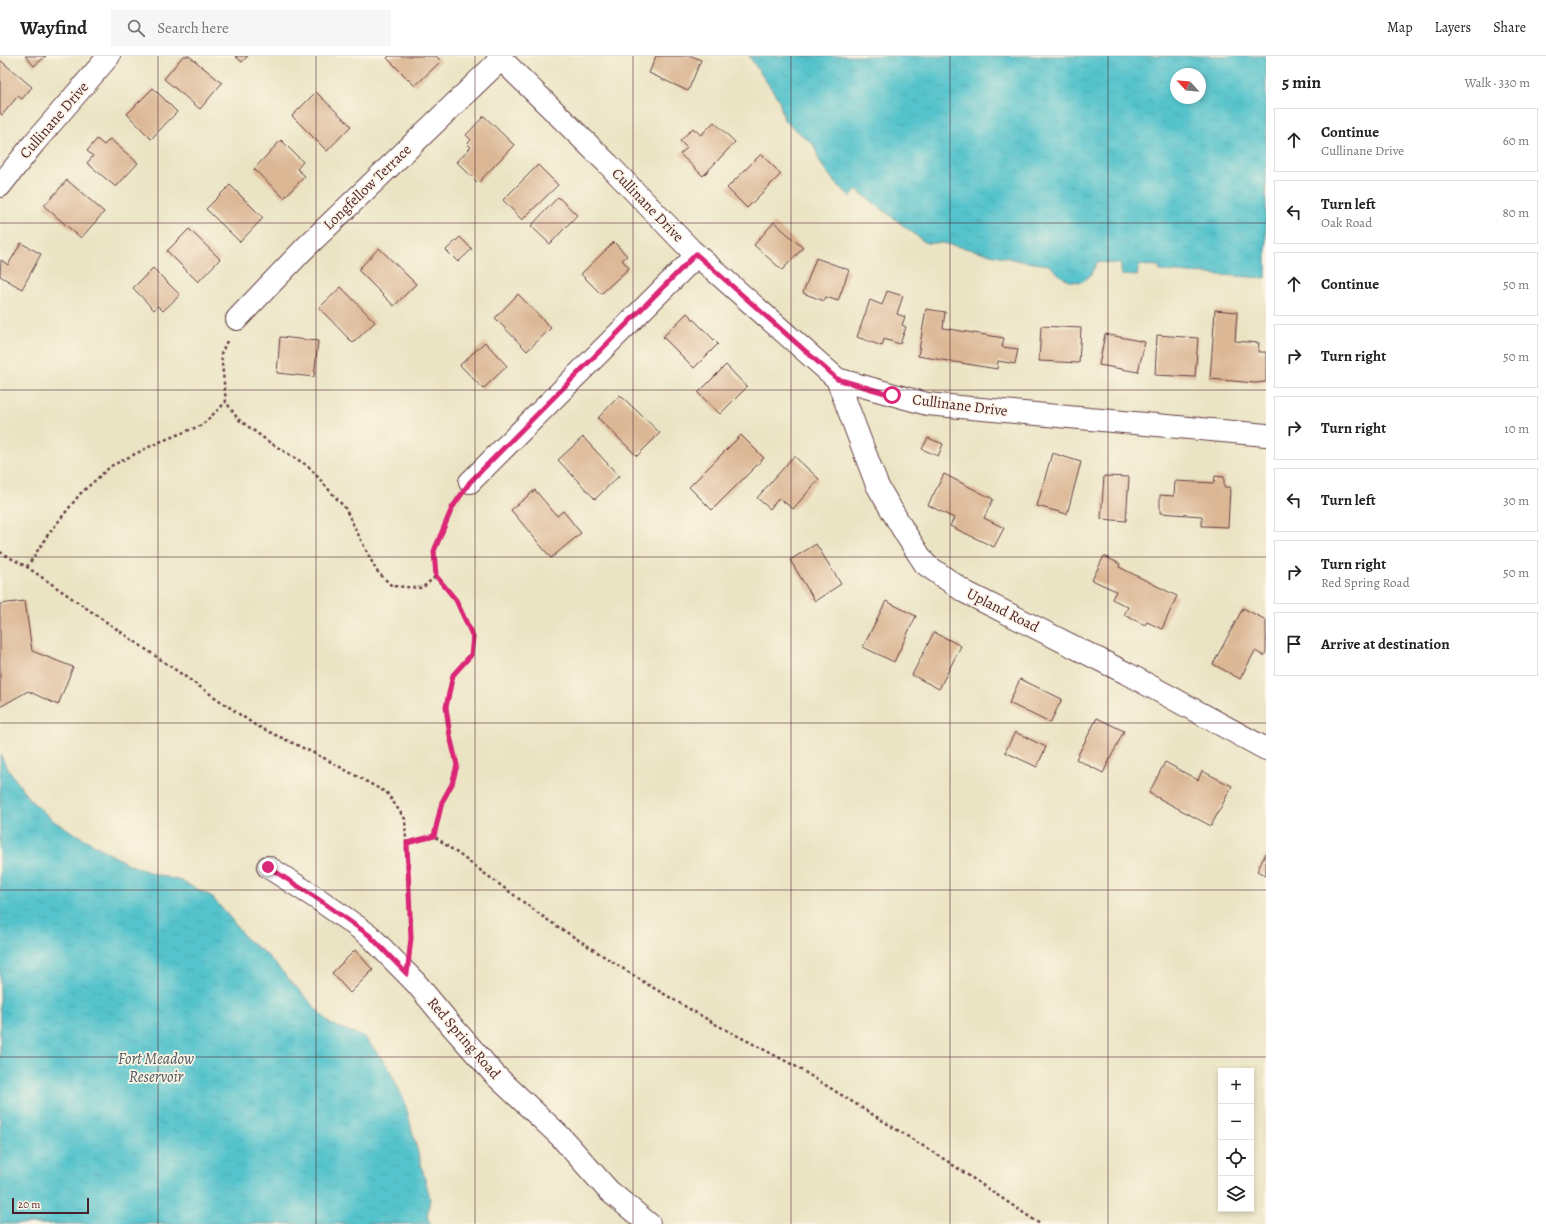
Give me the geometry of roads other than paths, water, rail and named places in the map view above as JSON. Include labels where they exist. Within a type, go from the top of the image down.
[{"type":"street","name":"Cullinane Drive","points":[[0,186],[34,143],[109,56]]},
{"type":"street","name":"Cullinane Drive","points":[[499,57],[696,254],[837,379],[927,404],[1266,435]]},
{"type":"street","name":"Longfellow Terrace","points":[[237,319],[305,248],[499,57]]},
{"type":"street","points":[[470,482],[696,254]]},
{"type":"street","name":"Upland Road","points":[[837,379],[877,485],[905,533],[926,564],[966,592],[1126,673],[1266,749]]},
{"type":"street","name":"Red Spring Road","points":[[268,867],[318,899],[369,935],[416,983],[495,1075],[560,1136],[609,1191],[649,1224]]},
{"type":"water","points":[[749,56],[1266,56],[1266,278],[1160,271],[1159,266],[1139,265],[1137,276],[1121,275],[1121,264],[1097,262],[1090,276],[1081,282],[1070,281],[1061,276],[1049,265],[1021,261],[943,243],[926,243],[857,190],[851,197],[834,181],[820,163],[814,145],[784,120],[779,100]]},
{"type":"water","name":"Fort Meadow Reservoir","points":[[0,754],[6,766],[29,799],[55,822],[128,864],[154,874],[181,881],[211,896],[246,939],[266,954],[330,1024],[364,1037],[387,1065],[404,1100],[430,1198],[427,1217],[431,1224],[0,1224]]}]
